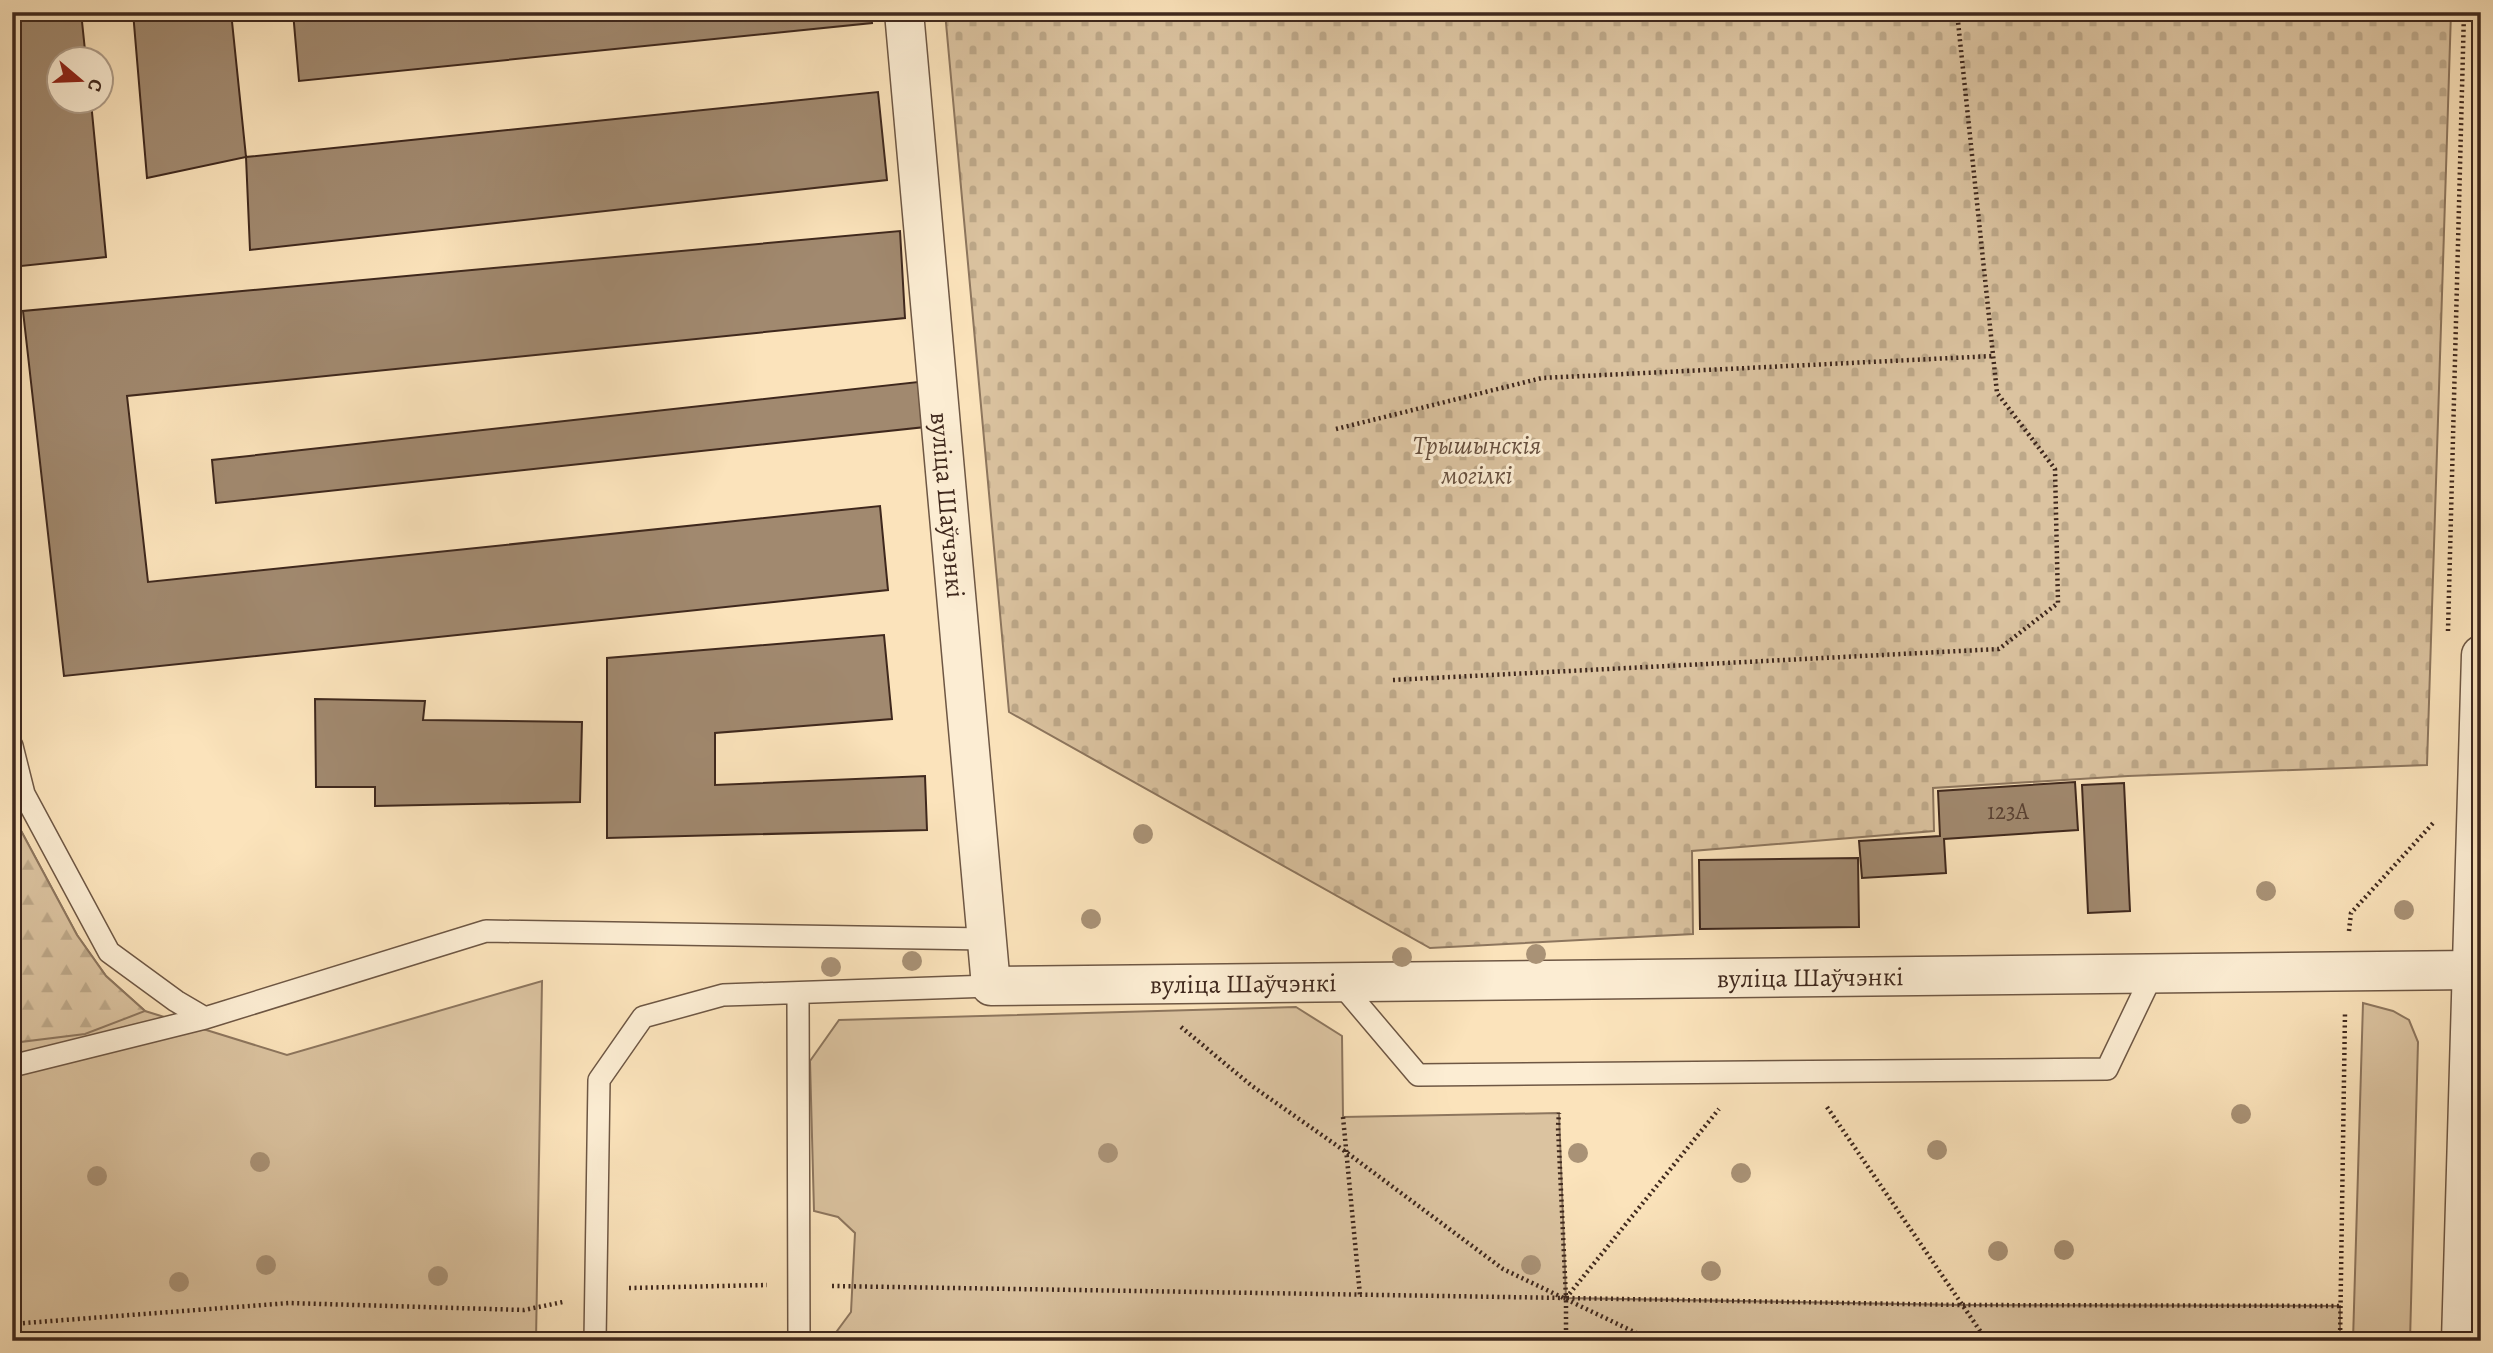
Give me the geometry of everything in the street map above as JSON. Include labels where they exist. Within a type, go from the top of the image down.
[{"type":"street","name":"вуліца Шаўчэнкі","points":[[904,12],[990,986],[2472,970]]},
{"type":"street","points":[[2461,1341],[2481,655]]},
{"type":"lane","points":[[12,746],[24,794],[109,952],[176,1001],[205,1018]]},
{"type":"lane","points":[[12,1066],[205,1018],[486,932],[986,939]]},
{"type":"lane","points":[[1340,983],[1418,1075],[2093,1070],[2107,1069],[2153,973]]},
{"type":"lane","points":[[595,1341],[599,1080],[643,1017],[723,995],[990,986]]},
{"type":"lane","points":[[797,994],[799,1341]]},
{"type":"path","points":[[1392,680],[1999,649],[2058,603],[2055,470],[1997,393],[1957,12]]},
{"type":"path","points":[[2448,633],[2464,12]]},
{"type":"path","points":[[1336,429],[1542,378],[1993,356]]},
{"type":"path","points":[[2340,1341],[2346,971],[2351,912],[2443,812]]},
{"type":"path","points":[[1180,1027],[1252,1086],[1503,1269],[1653,1341]]},
{"type":"path","points":[[1827,1107],[1987,1341]]},
{"type":"path","points":[[1566,1298],[1719,1109]]},
{"type":"path","points":[[1559,1113],[1566,1341]]},
{"type":"path","points":[[1343,1117],[1360,1295]]},
{"type":"path","points":[[624,1289],[637,1286],[799,1285],[1961,1305],[2340,1306]]},
{"type":"path","points":[[12,1324],[289,1303],[524,1310],[574,1300]]},
{"type":"green space","name":"Трышынскія могілкі","points":[[945,12],[2451,12],[2427,765],[2128,776],[1933,788],[1934,831],[1692,851],[1693,934],[1430,948],[1009,712]]},
{"type":"green space","points":[[12,814],[77,935],[106,976],[145,1011],[287,1055],[542,981],[536,1341],[12,1341]]},
{"type":"green space","points":[[12,814],[77,935],[106,976],[145,1011],[85,1034],[12,1043]]},
{"type":"green space","points":[[2363,1003],[2393,1011],[2409,1020],[2418,1042],[2410,1341],[2353,1341]]},
{"type":"green space","points":[[1296,1007],[1342,1036],[1343,1117],[1559,1113],[1566,1298],[1961,1305],[2340,1306],[2340,1341],[811,1341],[811,1336],[834,1335],[851,1312],[855,1233],[838,1217],[814,1211],[810,1061],[839,1020]]},
{"type":"building","points":[[12,12],[81,12],[85,46],[46,46],[46,116],[92,116],[106,257],[12,267]]},
{"type":"building","points":[[133,12],[231,12],[246,157],[147,178]]},
{"type":"building","points":[[293,12],[871,12],[872,23],[299,81]]},
{"type":"building","points":[[878,92],[887,180],[250,250],[246,157]]},
{"type":"building","points":[[900,231],[905,318],[127,396],[148,582],[880,506],[888,590],[64,676],[23,311]]},
{"type":"building","points":[[918,382],[925,427],[216,503],[212,460]]},
{"type":"building","points":[[884,635],[892,719],[715,733],[715,785],[925,776],[927,830],[607,838],[607,658]]},
{"type":"building","points":[[315,699],[425,701],[423,720],[582,722],[580,802],[375,806],[375,787],[316,787]]},
{"type":"building","points":[[2075,782],[2078,830],[1944,839],[1946,873],[1862,878],[1859,841],[1940,836],[1938,791]]},
{"type":"building","points":[[2124,783],[2130,911],[2088,913],[2082,785]]},
{"type":"building","points":[[1858,858],[1859,927],[1700,929],[1699,860]]}]
